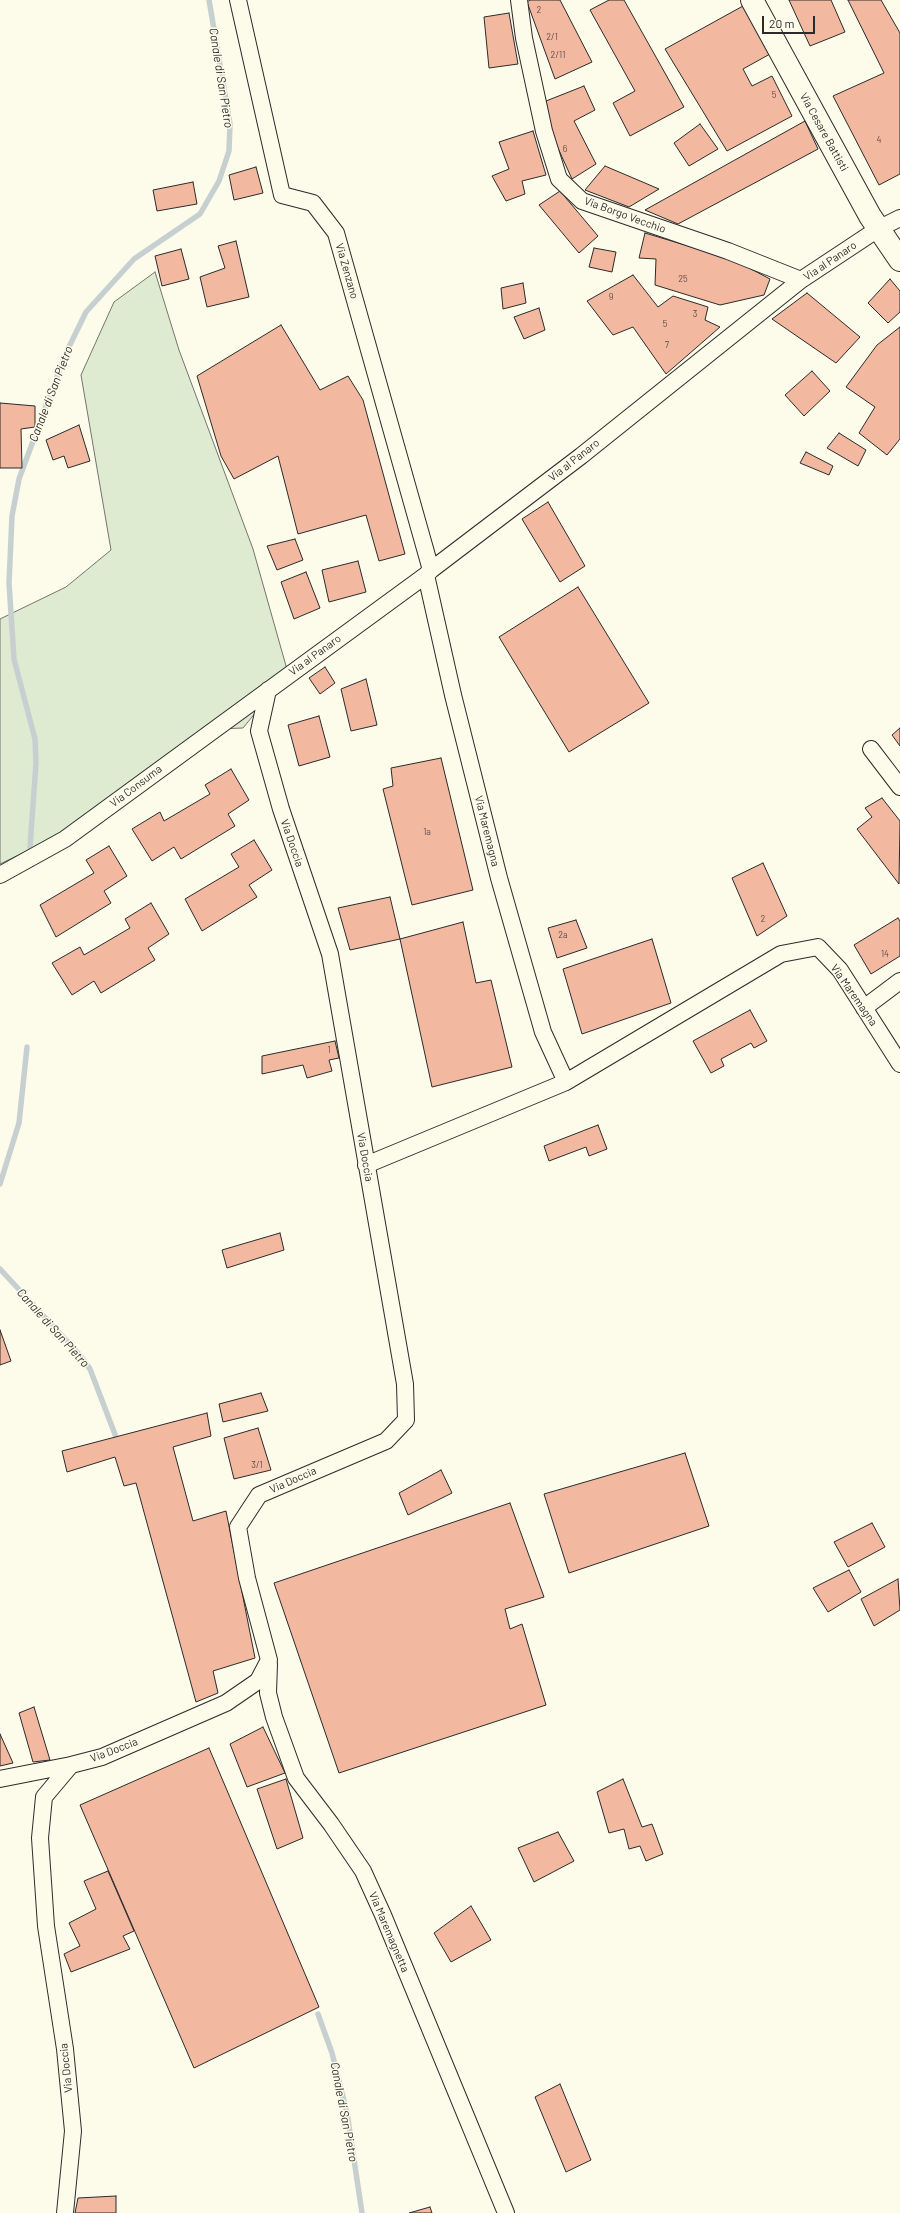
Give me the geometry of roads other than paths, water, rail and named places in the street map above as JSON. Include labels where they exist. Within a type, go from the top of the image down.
[{"type":"main road","name":"Via Cesare Battisti","points":[[752,0],[878,229],[900,260]]},
{"type":"street","name":"Via Zenzano","points":[[238,0],[282,195],[313,203],[336,233],[429,572]]},
{"type":"street","name":"Via Borgo Vecchio","points":[[519,0],[524,38],[544,131],[560,179],[582,201],[728,251],[801,280]]},
{"type":"street","name":"Via al Panaro","points":[[268,690],[429,572],[581,456],[801,280],[878,229],[900,218]]},
{"type":"street","name":"Via Maremagna","points":[[429,572],[453,695],[498,878],[543,1032],[566,1082]]},
{"type":"street","name":"Via Consuma","points":[[0,875],[65,839],[268,690]]},
{"type":"street","name":"Via Doccia","points":[[65,2213],[73,2131],[65,2049],[46,1926],[40,1838],[44,1797],[71,1765],[102,1756],[226,1704],[258,1681],[269,1660],[247,1578],[238,1526],[259,1495],[386,1441],[406,1420],[405,1384],[330,954],[281,809],[259,731],[268,690]]},
{"type":"street","points":[[871,749],[900,787]]},
{"type":"street","name":"Via Maremagna","points":[[366,1165],[420,1141],[566,1082],[781,954],[818,947],[840,970],[900,1064]]},
{"type":"street","points":[[864,1008],[900,981]]},
{"type":"street","name":"Via Maremagnetta","points":[[269,1660],[268,1693],[274,1717],[296,1778],[331,1824],[363,1871],[383,1915],[506,2213]]},
{"type":"street","points":[[0,1778],[71,1765]]},
{"type":"waterway","name":"Canale di San Pietro","points":[[30,847],[36,763],[35,739],[14,659],[9,583],[12,516],[19,479],[65,355],[86,312],[134,259],[200,214],[219,181],[229,151],[230,124],[209,0]]},
{"type":"waterway","name":"Canale di San Pietro","points":[[0,1184],[19,1123],[27,1047]]},
{"type":"waterway","name":"Canale di San Pietro","points":[[0,1269],[79,1354],[90,1369],[116,1437]]},
{"type":"waterway","name":"Canale di San Pietro","points":[[318,2014],[332,2053],[347,2113],[362,2213]]}]
